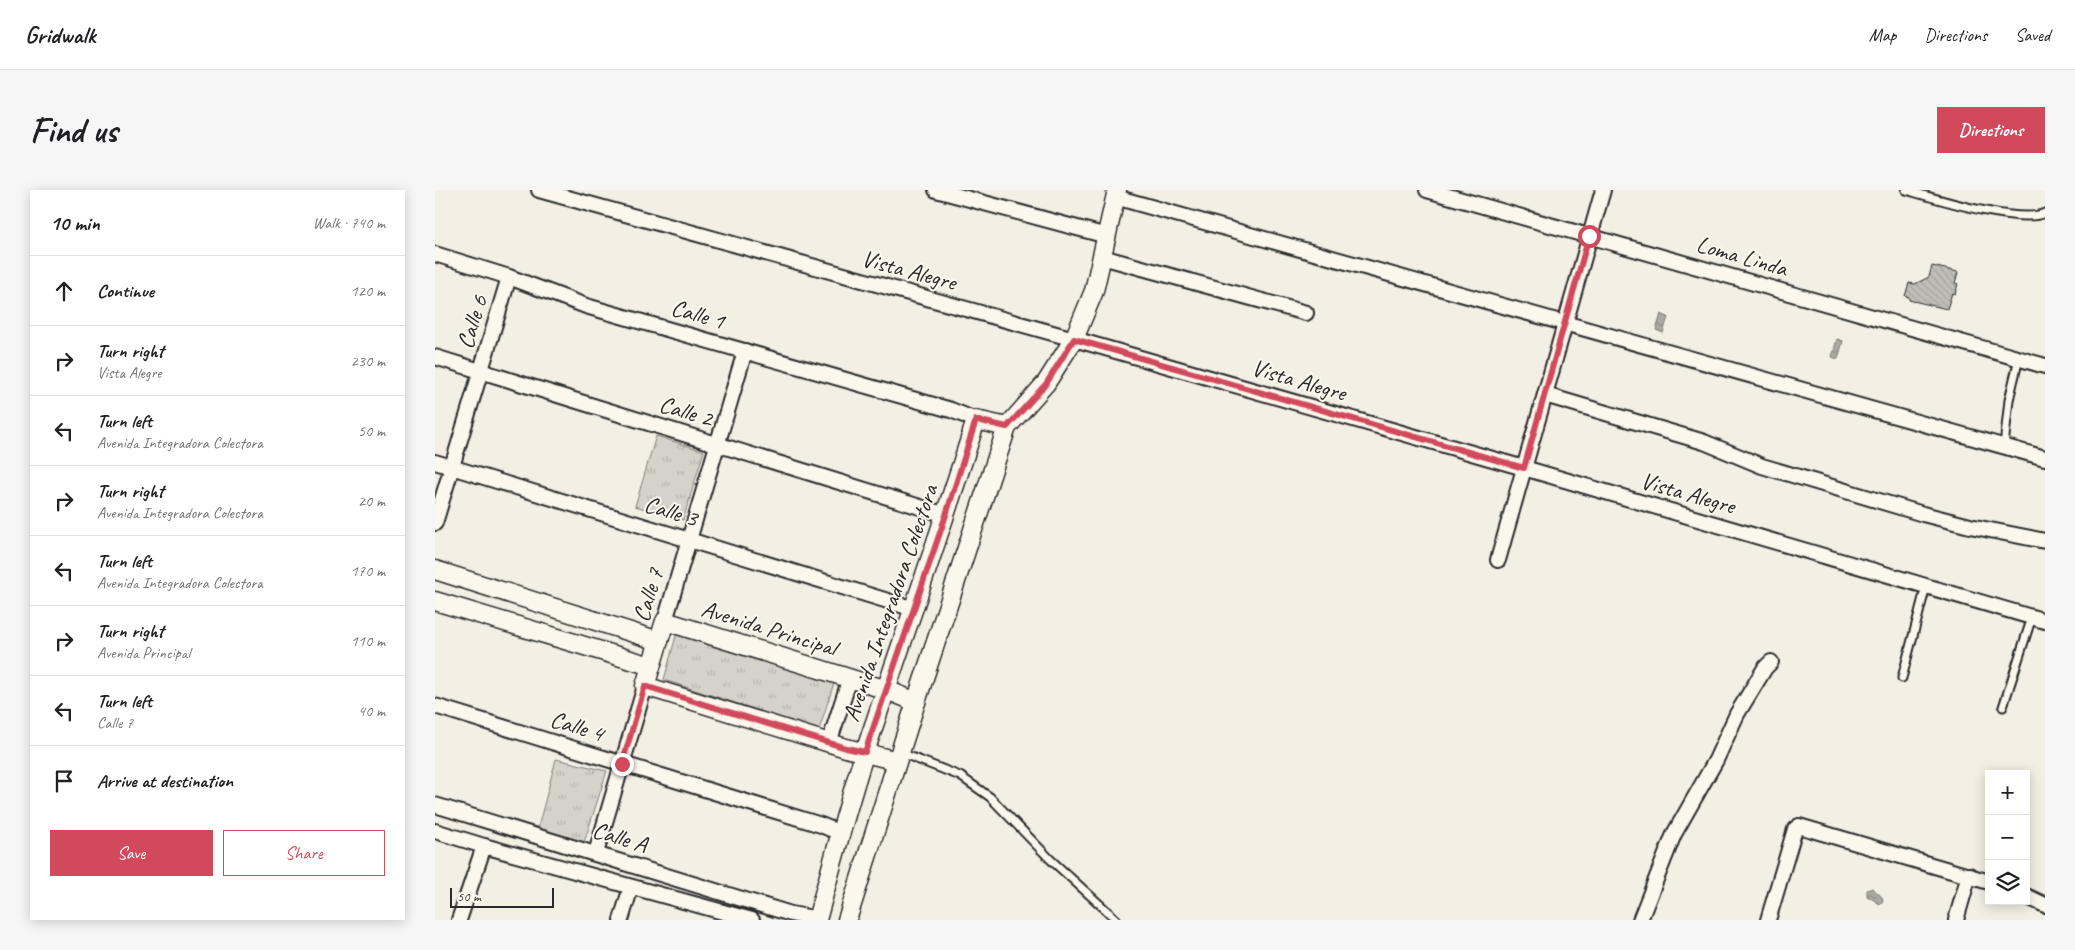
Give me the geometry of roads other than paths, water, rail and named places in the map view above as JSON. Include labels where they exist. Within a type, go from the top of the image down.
[{"type":"street","name":"Vista Alegre","points":[[539,190],[1074,339],[1524,468],[2038,619]]},
{"type":"street","points":[[936,190],[1107,236]]},
{"type":"street","name":"Loma Linda","points":[[1427,190],[2045,366]]},
{"type":"street","points":[[1498,560],[1603,190]]},
{"type":"street","points":[[847,920],[898,757],[1007,427],[1046,384],[1074,339],[1094,291],[1116,193],[1564,324],[2045,458]]},
{"type":"street","name":"Calle 1","points":[[435,254],[586,306],[951,410],[976,420]]},
{"type":"street","points":[[1102,257],[1306,313]]},
{"type":"street","name":"Calle 6","points":[[435,522],[509,278]]},
{"type":"street","name":"Calle 7","points":[[596,853],[745,351]]},
{"type":"street","name":"Calle 2","points":[[435,357],[946,515]]},
{"type":"street","points":[[1545,395],[1704,442],[1762,466],[1923,514],[1970,526],[2045,541]]},
{"type":"street","points":[[976,420],[1007,427]]},
{"type":"street","name":"Avenida Integradora Colectora","points":[[817,920],[840,833],[865,752],[946,515],[976,420]]},
{"type":"street","name":"Calle 3","points":[[435,462],[914,609]]},
{"type":"street","points":[[435,570],[659,641]]},
{"type":"street","points":[[435,601],[651,666]]},
{"type":"street","name":"Avenida Principal","points":[[665,621],[850,678],[916,702]]},
{"type":"street","points":[[1640,920],[1674,834],[1716,760],[1737,714],[1765,668],[1771,662]]},
{"type":"street","points":[[829,743],[850,678]]},
{"type":"street","points":[[645,686],[829,743],[865,752],[898,757]]},
{"type":"street","name":"Calle 4","points":[[435,706],[821,825],[840,833]]},
{"type":"street","name":"Calle A","points":[[435,805],[791,914],[817,920]]},
{"type":"street","points":[[1768,920],[1795,829],[1799,826],[1985,881]]},
{"type":"street","points":[[435,831],[631,887],[727,917],[752,920]]},
{"type":"street","points":[[459,920],[484,846]]},
{"type":"street","points":[[1956,920],[1969,875]]},
{"type":"street","points":[[621,920],[631,887]]},
{"type":"street","points":[[2030,898],[2045,905]]},
{"type":"lane","points":[[1906,190],[2008,214],[2038,216],[2045,213]]},
{"type":"lane","points":[[2004,446],[2009,400],[2019,358]]},
{"type":"lane","points":[[1902,678],[1926,586]]},
{"type":"lane","points":[[2003,707],[2038,619]]},
{"type":"lane","points":[[898,757],[960,776],[990,797],[1050,859],[1117,920]]},
{"type":"water","points":[[1661,314],[1668,317],[1663,333],[1656,330]]},
{"type":"water","points":[[1837,339],[1843,341],[1838,359],[1832,357]]},
{"type":"water","points":[[1872,888],[1882,897],[1883,901],[1880,904],[1867,896],[1867,890]]}]
